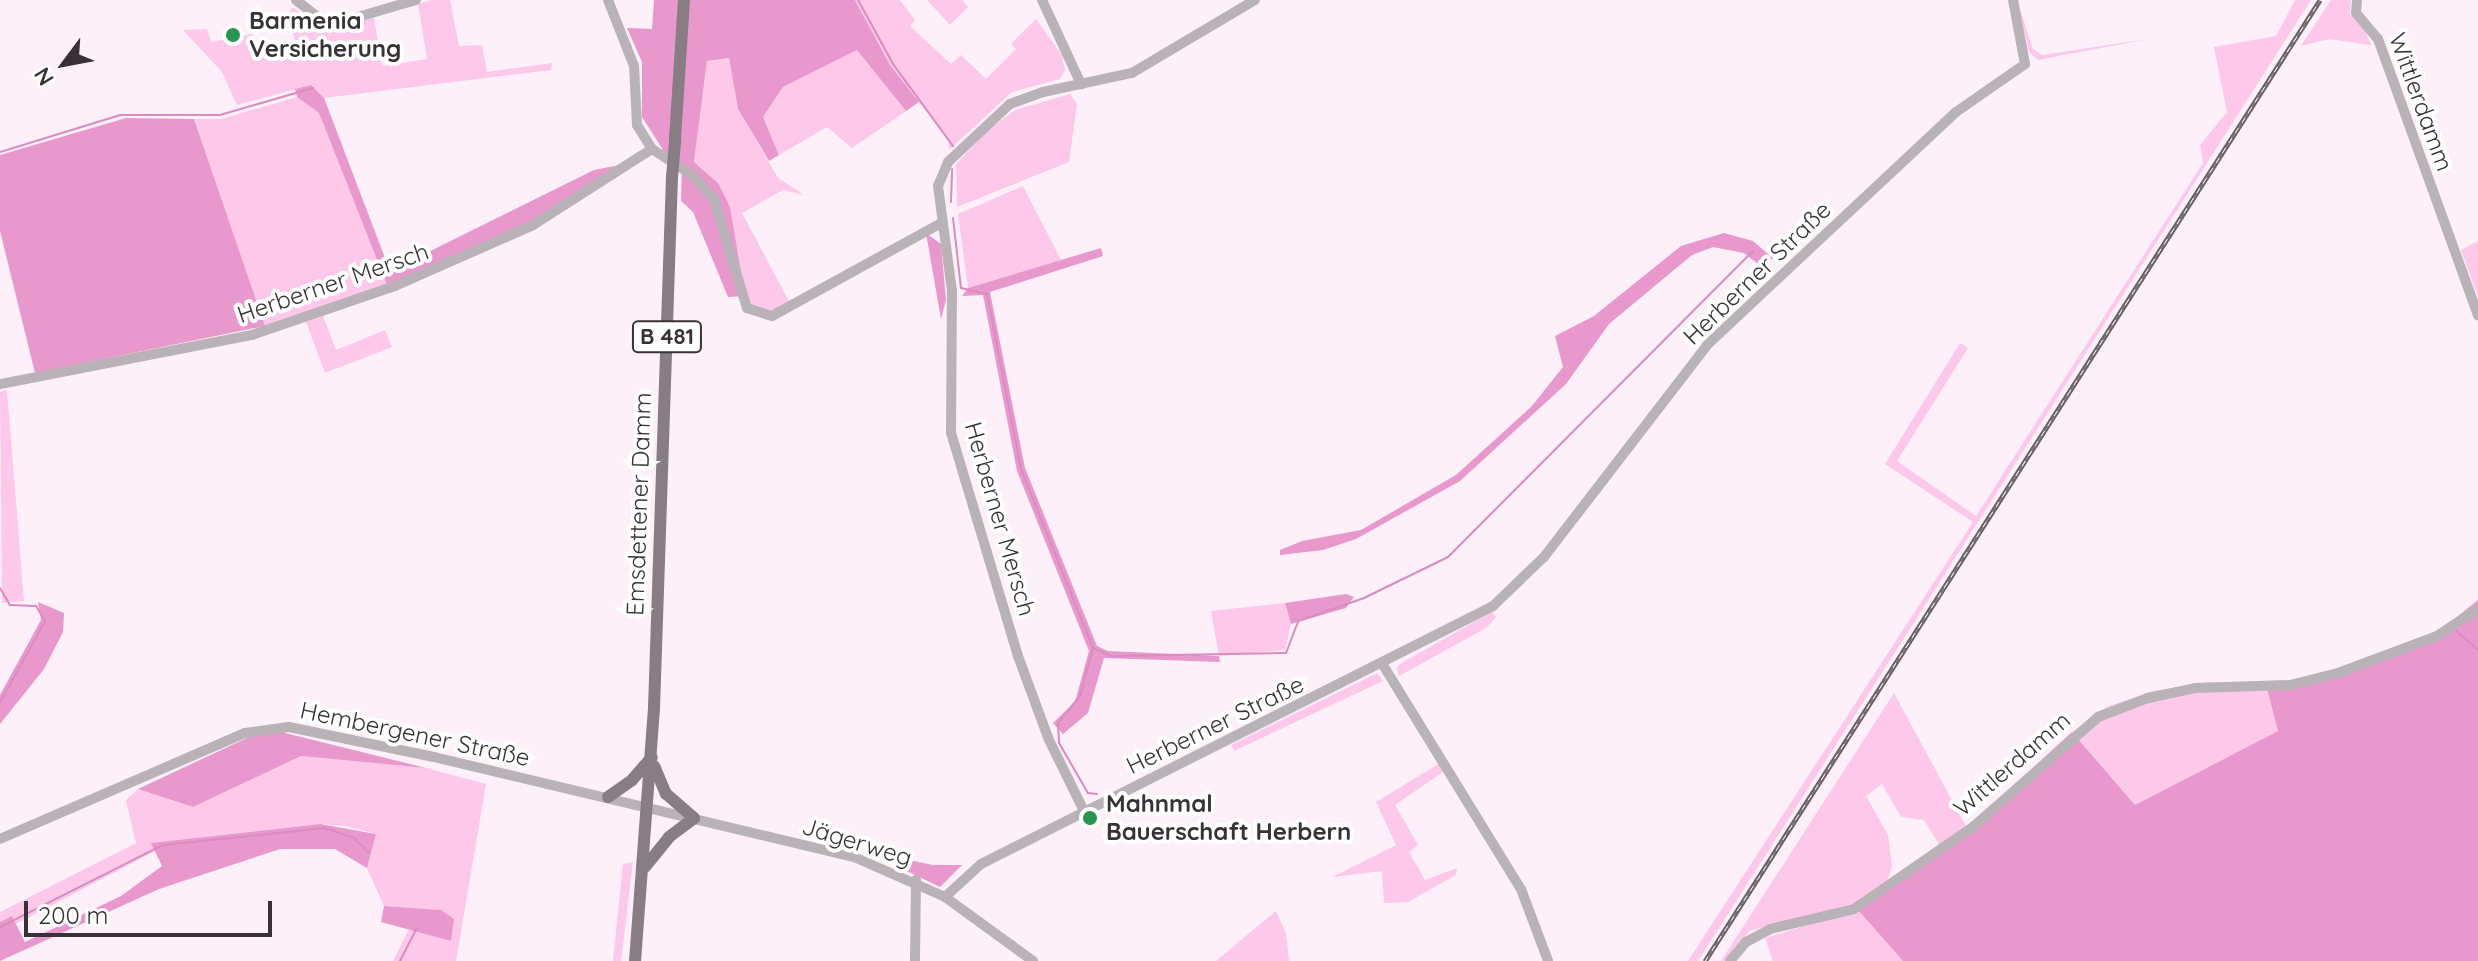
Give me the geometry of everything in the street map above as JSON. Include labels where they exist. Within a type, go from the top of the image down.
[{"type":"main road","name":"Emsdettener Damm","points":[[635,961],[652,757],[672,177],[684,0]]},
{"type":"main road","points":[[608,797],[632,780],[652,757],[666,794],[694,818],[662,843],[643,869]]},
{"type":"street","points":[[296,0],[319,18],[344,21],[416,0]]},
{"type":"street","points":[[608,0],[634,66],[637,125],[652,149],[692,175],[714,199],[742,301],[761,315],[792,307],[941,223]]},
{"type":"street","points":[[1042,0],[1081,84]]},
{"type":"street","name":"Herberner Mersch","points":[[1084,811],[1049,740],[1018,656],[951,433],[952,291],[941,223],[942,172],[982,127],[1010,104],[1132,73],[1255,0]]},
{"type":"street","name":"Herberner Straße","points":[[945,897],[981,864],[1383,665],[1493,606],[1516,587],[1707,345],[1956,112],[2025,64],[2013,0]]},
{"type":"street","name":"Wittlerdamm","points":[[2357,0],[2356,13],[2378,39],[2478,315]]},
{"type":"street","name":"Herberner Mersch","points":[[0,384],[252,335],[395,286],[533,225],[652,149]]},
{"type":"street","name":"Wittlerdamm","points":[[1730,961],[1746,942],[1770,929],[1854,909],[1973,827],[2098,717],[2148,698],[2195,688],[2290,685],[2338,673],[2423,642],[2478,609]]},
{"type":"street","points":[[1383,665],[1521,889],[1548,961]]},
{"type":"street","name":"Hembergener Straße","points":[[0,839],[245,733],[268,728],[289,727],[649,806]]},
{"type":"street","name":"Jägerweg","points":[[649,806],[854,857],[916,880],[945,897],[1033,961]]},
{"type":"street","points":[[915,961],[916,880]]},
{"type":"shaded area","points":[[450,0],[459,46],[482,45],[487,72],[552,63],[551,70],[324,98],[311,85],[237,105],[222,72],[183,30],[207,29],[211,42],[252,34],[257,51],[295,40],[287,15],[293,8],[328,27],[374,18],[382,66],[427,59],[418,4]]},
{"type":"shaded area","points":[[654,0],[855,0],[890,65],[919,102],[906,111],[857,50],[783,87],[763,117],[779,155],[769,161],[738,109],[729,58],[707,61],[694,162],[718,183],[730,207],[745,296],[728,297],[693,212],[681,201],[682,164],[665,153],[642,117],[642,62],[627,28],[652,29]]},
{"type":"shaded area","points":[[855,0],[900,0],[915,20],[910,26],[951,64],[961,55],[986,79],[1016,49],[1011,44],[1036,19],[1062,55],[1065,70],[1060,79],[1012,92],[949,150],[949,140],[890,65]]},
{"type":"shaded area","points":[[927,0],[962,0],[968,7],[950,25]]},
{"type":"shaded area","points":[[2017,0],[2033,49],[2042,55],[2148,39],[2038,60],[2029,52]]},
{"type":"shaded area","points":[[2295,0],[2311,0],[1698,961],[1688,961],[1973,522],[1885,464],[1960,343],[1968,348],[1897,461],[1976,516],[2203,163],[2200,145],[2227,112],[2214,47],[2276,36]]},
{"type":"shaded area","points":[[2331,0],[2351,0],[2350,14],[2365,30],[2371,45],[2329,39],[2301,46]]},
{"type":"shaded area","points":[[857,50],[906,111],[852,148],[827,127],[779,155],[763,117],[783,87]]},
{"type":"shaded area","points":[[729,58],[738,109],[778,178],[804,195],[783,190],[742,213],[790,303],[772,311],[750,306],[718,183],[694,162],[707,61]]},
{"type":"shaded area","points":[[311,85],[324,98],[390,271],[594,170],[625,164],[534,221],[387,285],[319,113],[297,97],[295,89]]},
{"type":"shaded area","points":[[1070,94],[1077,104],[1069,162],[957,207],[956,164],[987,131],[1015,110]]},
{"type":"shaded area","points":[[297,97],[319,113],[387,285],[265,326],[194,119],[221,119]]},
{"type":"shaded area","points":[[126,118],[194,119],[265,326],[35,373],[0,231],[0,155]]},
{"type":"shaded area","points":[[1023,186],[1061,260],[968,288],[958,214]]},
{"type":"shaded area","points":[[926,233],[941,244],[946,300],[941,319]]},
{"type":"shaded area","points":[[1724,233],[1753,241],[1773,258],[1763,268],[1744,253],[1713,247],[1692,255],[1609,324],[1566,384],[1460,481],[1356,539],[1323,550],[1280,555],[1280,550],[1302,541],[1361,530],[1456,475],[1532,406],[1563,367],[1555,336],[1594,316],[1681,246]]},
{"type":"shaded area","points":[[2478,241],[2478,297],[2461,250]]},
{"type":"shaded area","points":[[1101,248],[1103,256],[990,292],[1025,468],[1097,646],[1108,651],[1219,656],[1220,662],[1104,658],[1088,713],[1063,734],[1053,723],[1075,702],[1089,651],[1017,471],[983,295],[962,296],[968,288]]},
{"type":"shaded area","points":[[323,316],[336,350],[385,330],[392,347],[325,373],[306,322]]},
{"type":"shaded area","points":[[7,390],[24,601],[2,603],[0,392]]},
{"type":"shaded area","points":[[1346,594],[1354,597],[1346,608],[1291,624],[1285,603]]},
{"type":"shaded area","points":[[2478,600],[2478,961],[1903,961],[1858,910],[1967,828],[2072,732],[2135,805],[2278,731],[2266,685],[2331,673],[2437,633]]},
{"type":"shaded area","points":[[38,602],[64,613],[63,632],[44,669],[0,724],[0,695],[41,620]]},
{"type":"shaded area","points":[[1285,603],[1291,624],[1285,650],[1219,656],[1211,611]]},
{"type":"shaded area","points":[[1492,612],[1496,617],[1486,628],[1399,676],[1397,667],[1403,662]]},
{"type":"shaded area","points":[[1377,673],[1383,681],[1234,751],[1231,745]]},
{"type":"shaded area","points":[[2210,682],[2266,685],[2278,731],[2135,805],[2072,732],[2106,707],[2153,691]]},
{"type":"shaded area","points":[[1894,693],[1967,828],[1940,846],[1924,820],[1901,817],[1882,784],[1866,796],[1888,835],[1892,867],[1885,887],[1867,900],[1749,931],[1728,961],[1721,961]]},
{"type":"shaded area","points":[[281,732],[426,768],[301,756],[193,807],[138,789],[249,737]]},
{"type":"shaded area","points":[[301,756],[426,768],[486,784],[456,961],[393,961],[409,929],[450,941],[441,910],[384,906],[367,868],[376,834],[346,826],[320,824],[152,843],[155,851],[16,924],[12,917],[0,922],[0,912],[136,843],[126,800],[138,789],[193,807]]},
{"type":"shaded area","points":[[1440,763],[1446,770],[1395,805],[1418,845],[1409,852],[1425,880],[1457,868],[1456,875],[1408,902],[1384,903],[1382,871],[1332,877],[1396,845],[1376,802]]},
{"type":"shaded area","points":[[320,824],[376,834],[367,868],[335,849],[280,849],[159,889],[0,961],[0,922],[12,916],[25,942],[121,896],[162,866],[151,843]]},
{"type":"shaded area","points":[[885,855],[933,865],[962,865],[940,887],[890,863]]},
{"type":"shaded area","points":[[633,862],[621,961],[613,961],[623,864]]},
{"type":"shaded area","points":[[384,906],[441,910],[454,919],[451,941],[381,922]]},
{"type":"shaded area","points":[[1858,910],[1903,961],[1773,961],[1765,938]]},
{"type":"shaded area","points":[[1276,911],[1286,934],[1289,961],[1216,961]]},
{"type":"waterway","points":[[858,0],[893,64],[953,146]]},
{"type":"waterway","points":[[0,152],[120,115],[220,115],[313,88]]},
{"type":"waterway","points":[[951,202],[952,169]]},
{"type":"waterway","points":[[953,218],[961,288],[987,294],[1021,469],[1093,648],[1080,696],[1058,723],[1059,743],[1088,793],[1097,794]]},
{"type":"waterway","points":[[1093,648],[1111,656],[1286,653],[1298,621],[1364,598],[1448,557],[1753,251]]},
{"type":"waterway","points":[[0,588],[10,605],[36,606],[45,621],[0,703]]},
{"type":"waterway","points":[[2453,628],[2478,650]]},
{"type":"waterway","points":[[0,927],[163,845],[324,828],[354,838],[369,853]]},
{"type":"waterway","points":[[400,961],[417,928]]},
{"type":"railway","points":[[1705,961],[2320,0]]},
{"type":"place","name":"Barmenia Versicherung","points":[[233,35]]},
{"type":"place","name":"Mahnmal Bauerschaft Herbern","points":[[1090,818]]}]
